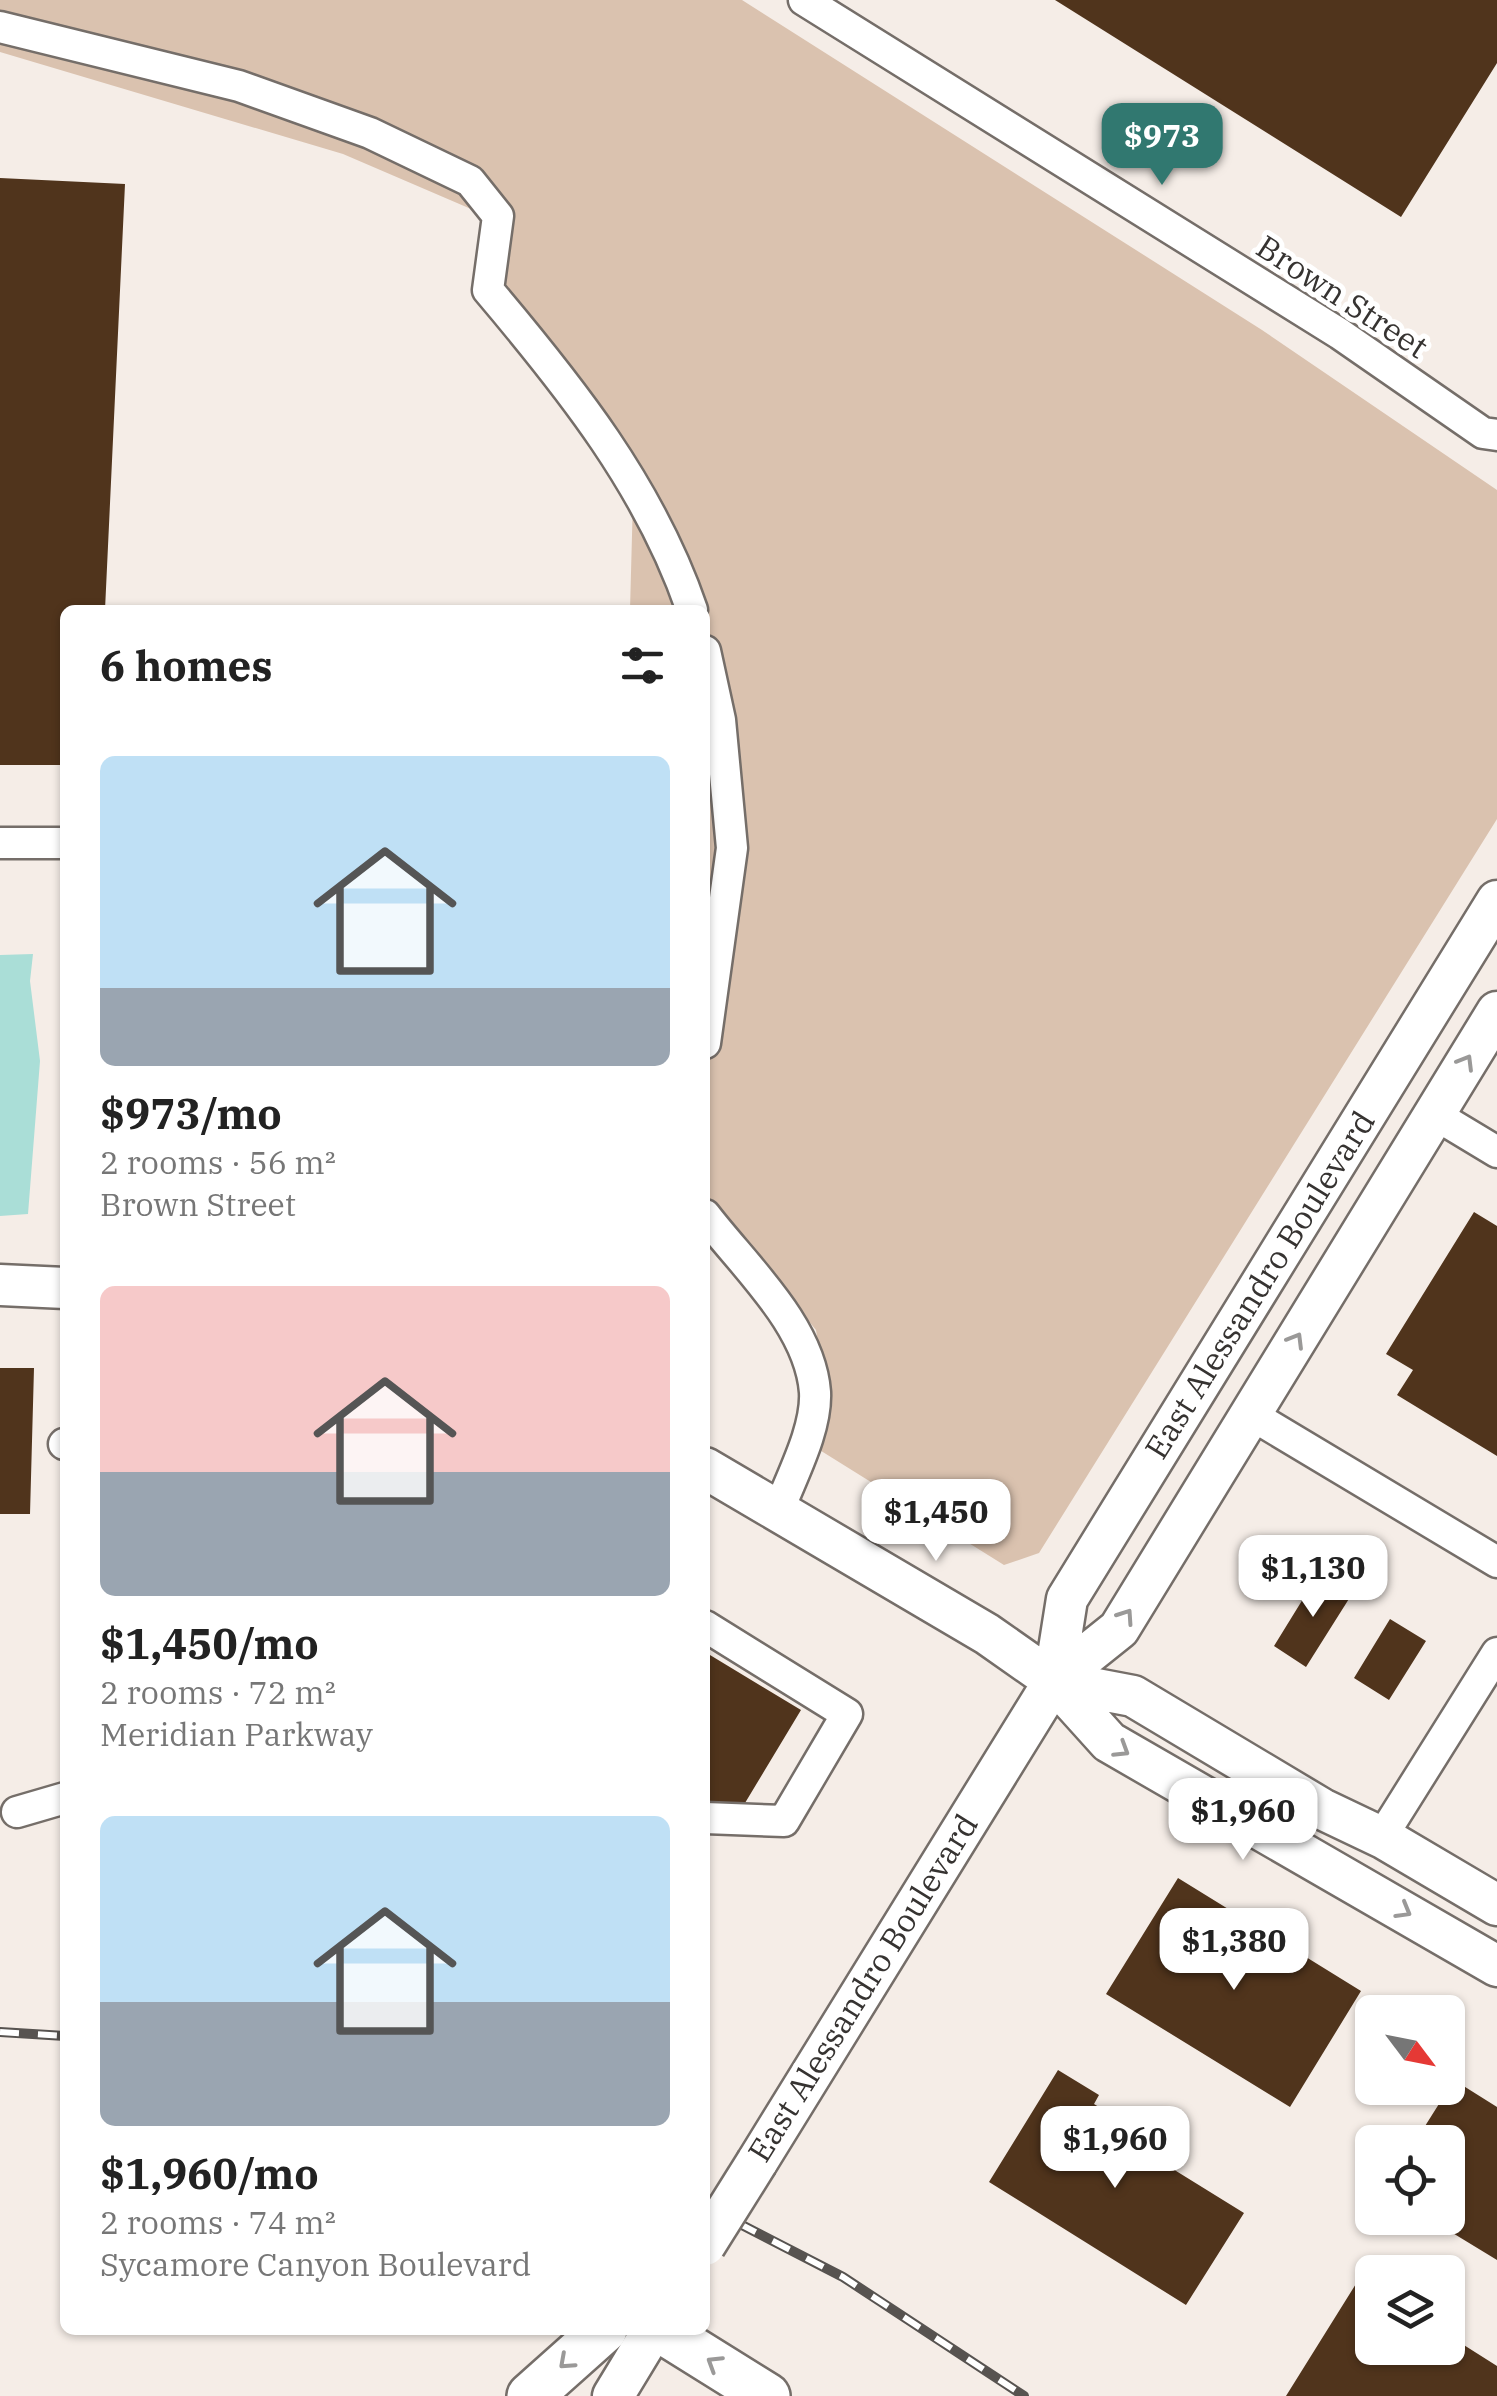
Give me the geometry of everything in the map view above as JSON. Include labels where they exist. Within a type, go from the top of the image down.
[{"type":"highway","points":[[530,2396],[638,2338],[766,2396]]},
{"type":"main road","name":"East Alessandro Boulevard","points":[[1054,1680],[1067,1599],[1497,901]]},
{"type":"main road","name":"East Alessandro Boulevard","points":[[710,2237],[1054,1680],[1119,1629],[1497,1012]]},
{"type":"main road","points":[[0,1285],[60,1288]]},
{"type":"main road","points":[[710,1471],[986,1634],[1054,1680],[1109,1742],[1497,1966]]},
{"type":"main road","points":[[1054,1680],[1133,1696],[1322,1809],[1497,1905]]},
{"type":"main road","points":[[613,2396],[638,2338]]},
{"type":"street","name":"Brown Street","points":[[804,0],[1494,434]]},
{"type":"street","points":[[0,27],[239,86],[370,133],[470,181],[498,216],[488,290],[580,404],[640,490],[690,605]]},
{"type":"street","points":[[710,674],[720,720],[732,848],[710,1006]]},
{"type":"street","points":[[0,843],[60,843]]},
{"type":"street","points":[[1434,1114],[1497,1152]]},
{"type":"street","points":[[710,1221],[802,1340],[815,1394],[810,1424],[778,1512]]},
{"type":"street","points":[[1250,1414],[1497,1562]]},
{"type":"street","points":[[710,1629],[847,1714],[784,1821],[710,1818]]},
{"type":"street","points":[[1381,1838],[1497,1653]]},
{"type":"street","points":[[17,1812],[60,1799]]},
{"type":"shaded area","points":[[0,0],[742,0],[1262,330],[1497,490],[1497,819],[1039,1553],[1004,1565],[818,1449],[826,1393],[816,1330],[710,1200],[710,605],[630,605],[633,498],[481,296],[485,215],[343,154],[0,52]]},
{"type":"water","points":[[33,954],[30,981],[40,1061],[28,1214],[0,1216],[0,955]]},
{"type":"building","points":[[1055,0],[1497,0],[1497,63],[1401,217]]},
{"type":"building","points":[[0,178],[125,184],[105,605],[60,605],[60,765],[0,765]]},
{"type":"building","points":[[1474,1212],[1497,1226],[1497,1456],[1397,1395],[1413,1370],[1386,1354]]},
{"type":"building","points":[[0,1368],[34,1368],[30,1514],[0,1514]]},
{"type":"building","points":[[1319,1573],[1352,1594],[1306,1667],[1274,1646]]},
{"type":"building","points":[[1390,1619],[1426,1641],[1389,1700],[1354,1678]]},
{"type":"building","points":[[710,1655],[801,1710],[745,1803],[710,1802]]},
{"type":"building","points":[[1178,1878],[1361,1991],[1355,1995],[1290,2107],[1106,1994]]},
{"type":"building","points":[[1058,2070],[1099,2095],[1094,2104],[1154,2141],[1147,2153],[1244,2213],[1186,2305],[989,2182]]},
{"type":"building","points":[[1465,2087],[1497,2107],[1497,2260],[1456,2235],[1465,2235],[1465,2125],[1426,2125],[1438,2105],[1465,2105]]},
{"type":"building","points":[[1355,2285],[1355,2365],[1465,2365],[1465,2346],[1497,2366],[1497,2396],[1286,2396]]},
{"type":"railway","points":[[0,2032],[60,2036]]},
{"type":"railway","points":[[710,2209],[843,2277],[1024,2396]]}]
